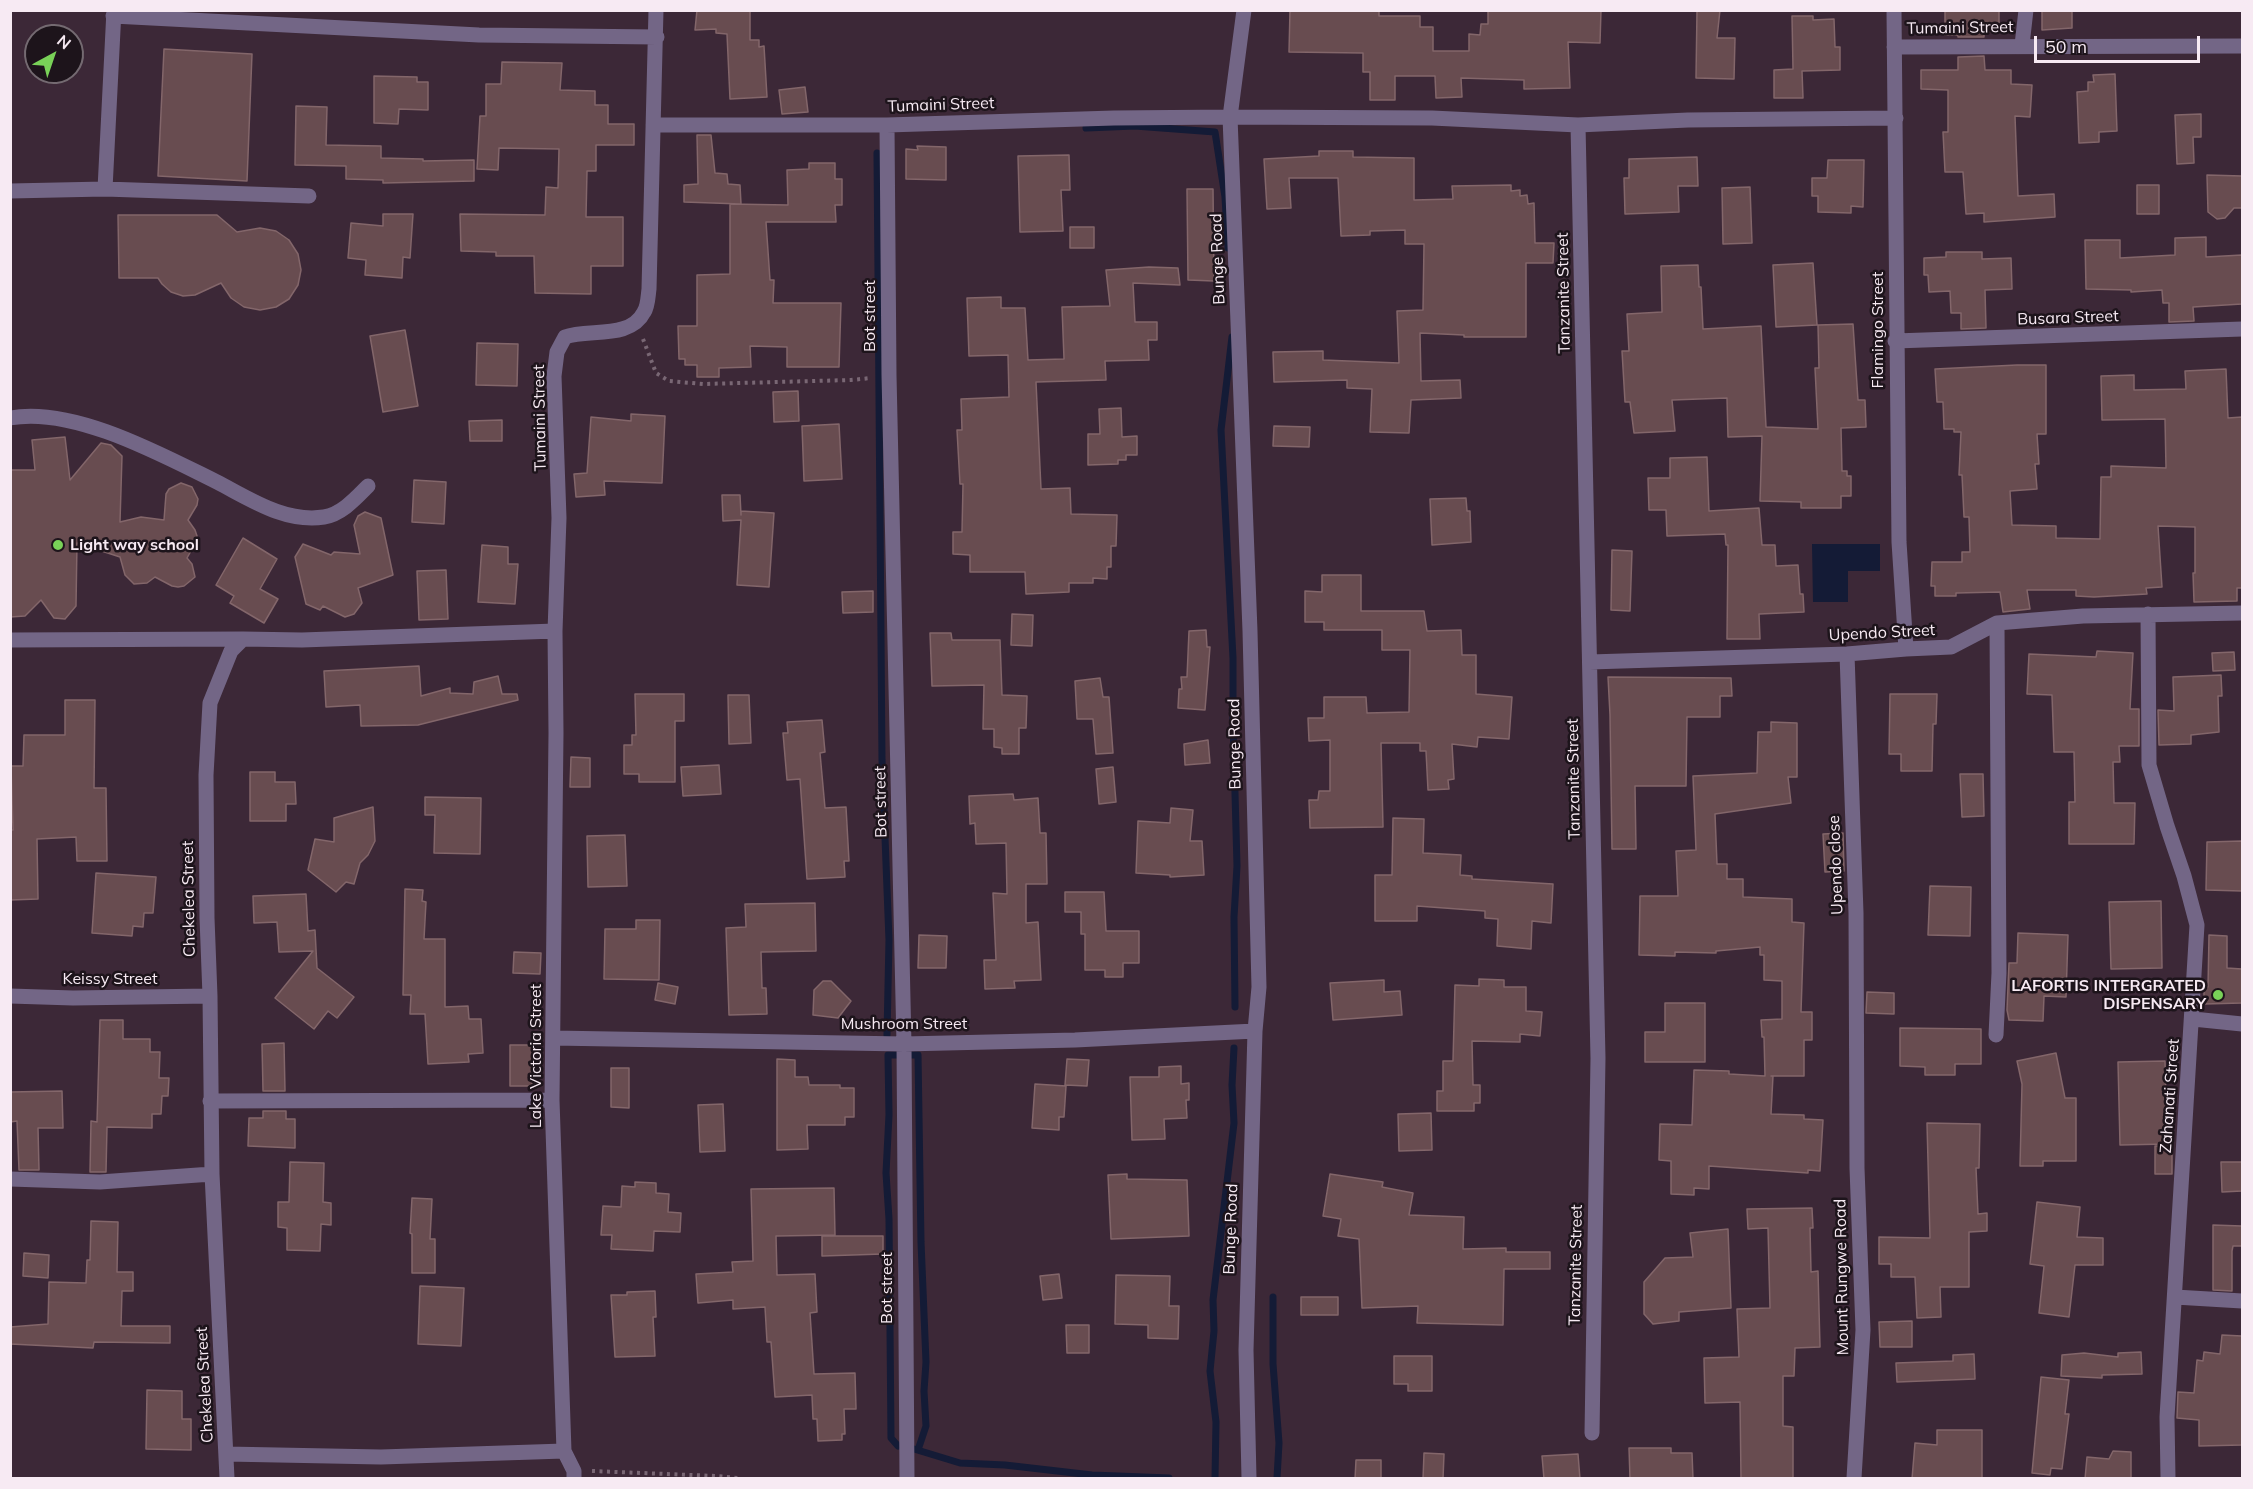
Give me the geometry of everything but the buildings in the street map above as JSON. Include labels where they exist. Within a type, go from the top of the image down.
[{"type":"street","points":[[637,321],[645,312],[649,289],[656,10]]},
{"type":"street","name":"Bunge Road","points":[[1244,10],[1230,117],[1250,631],[1259,987],[1255,1031],[1246,1350],[1249,1479]]},
{"type":"street","name":"Flamingo Street","points":[[1894,10],[1899,542],[1906,649]]},
{"type":"street","points":[[2022,45],[2026,10]]},
{"type":"street","points":[[105,189],[113,13],[479,35],[657,37]]},
{"type":"street","name":"Tumaini Street","points":[[1894,47],[2242,46]]},
{"type":"street","name":"Tumaini Street","points":[[653,125],[887,125],[1230,117],[1432,118],[1578,125],[1688,120],[1896,118]]},
{"type":"street","name":"Bot street","points":[[887,125],[889,375],[904,1044],[907,1479]]},
{"type":"street","name":"Tanzanite Street","points":[[1578,125],[1598,1058],[1592,1433]]},
{"type":"street","points":[[10,191],[105,189],[309,196]]},
{"type":"street","name":"Tumaini Street","points":[[555,631],[559,518],[555,376],[557,352],[565,337],[577,332],[615,332],[637,321]]},
{"type":"street","name":"Busara Street","points":[[1896,341],[2242,329]]},
{"type":"street","points":[[10,418],[44,416],[84,425],[134,443],[265,507],[291,516],[309,518],[327,516],[348,506],[368,486]]},
{"type":"street","name":"Upendo Street","points":[[1590,662],[1847,654],[1951,648],[1997,623],[2083,616],[2242,613]]},
{"type":"street","name":"Zahanati Street","points":[[2148,614],[2149,765],[2197,925],[2167,1417],[2168,1479]]},
{"type":"street","points":[[1996,1035],[1999,973],[1997,623]]},
{"type":"street","points":[[10,640],[302,640],[555,631]]},
{"type":"street","name":"Lake Victoria Street","points":[[555,631],[552,1100],[564,1451],[574,1475]]},
{"type":"street","name":"Chekelea Street","points":[[228,1479],[212,1174],[206,776],[210,703],[221,670],[231,651],[243,639]]},
{"type":"street","name":"Upendo close","points":[[1847,654],[1856,913],[1856,1075]]},
{"type":"street","name":"Keissy Street","points":[[10,996],[73,998],[210,996]]},
{"type":"street","points":[[2193,1019],[2242,1024]]},
{"type":"street","name":"Mushroom Street","points":[[553,1038],[904,1044],[1075,1040],[1255,1031]]},
{"type":"street","name":"Mount Rungwe Road","points":[[1854,1479],[1863,1330],[1856,1075]]},
{"type":"street","points":[[210,1101],[552,1100]]},
{"type":"street","points":[[10,1179],[100,1182],[212,1174]]},
{"type":"street","points":[[2175,1297],[2242,1301]]},
{"type":"street","points":[[226,1454],[381,1457],[564,1451]]},
{"type":"path","points":[[637,321],[656,373],[669,381],[703,384],[851,380],[889,375]]},
{"type":"path","points":[[574,1475],[716,1476],[738,1479]]},
{"type":"water","points":[[1812,544],[1880,544],[1880,571],[1848,571],[1848,602],[1813,602]]},
{"type":"waterway","points":[[1086,128],[1135,126],[1215,132],[1225,197],[1228,248]]},
{"type":"waterway","points":[[877,153],[882,760],[889,940],[887,1035]]},
{"type":"waterway","points":[[1232,337],[1221,430],[1233,658],[1237,866],[1234,917],[1235,1007]]},
{"type":"waterway","points":[[1215,1478],[1216,1422],[1210,1371],[1214,1331],[1213,1300],[1234,1123],[1232,1085],[1234,1048]]},
{"type":"waterway","points":[[898,1446],[891,1438],[889,1219],[886,1173],[889,1115],[888,1055],[918,1055],[921,1242],[926,1362],[924,1391],[926,1426],[918,1450]]},
{"type":"waterway","points":[[1273,1297],[1273,1364],[1279,1443],[1277,1478]]},
{"type":"waterway","points":[[914,1449],[960,1463],[1005,1465],[1092,1475],[1169,1478]]},
{"type":"place","name":"Light way school","points":[[58,545]]},
{"type":"place","name":"LAFORTIS INTERGRATED DISPENSARY","points":[[2218,995]]}]
